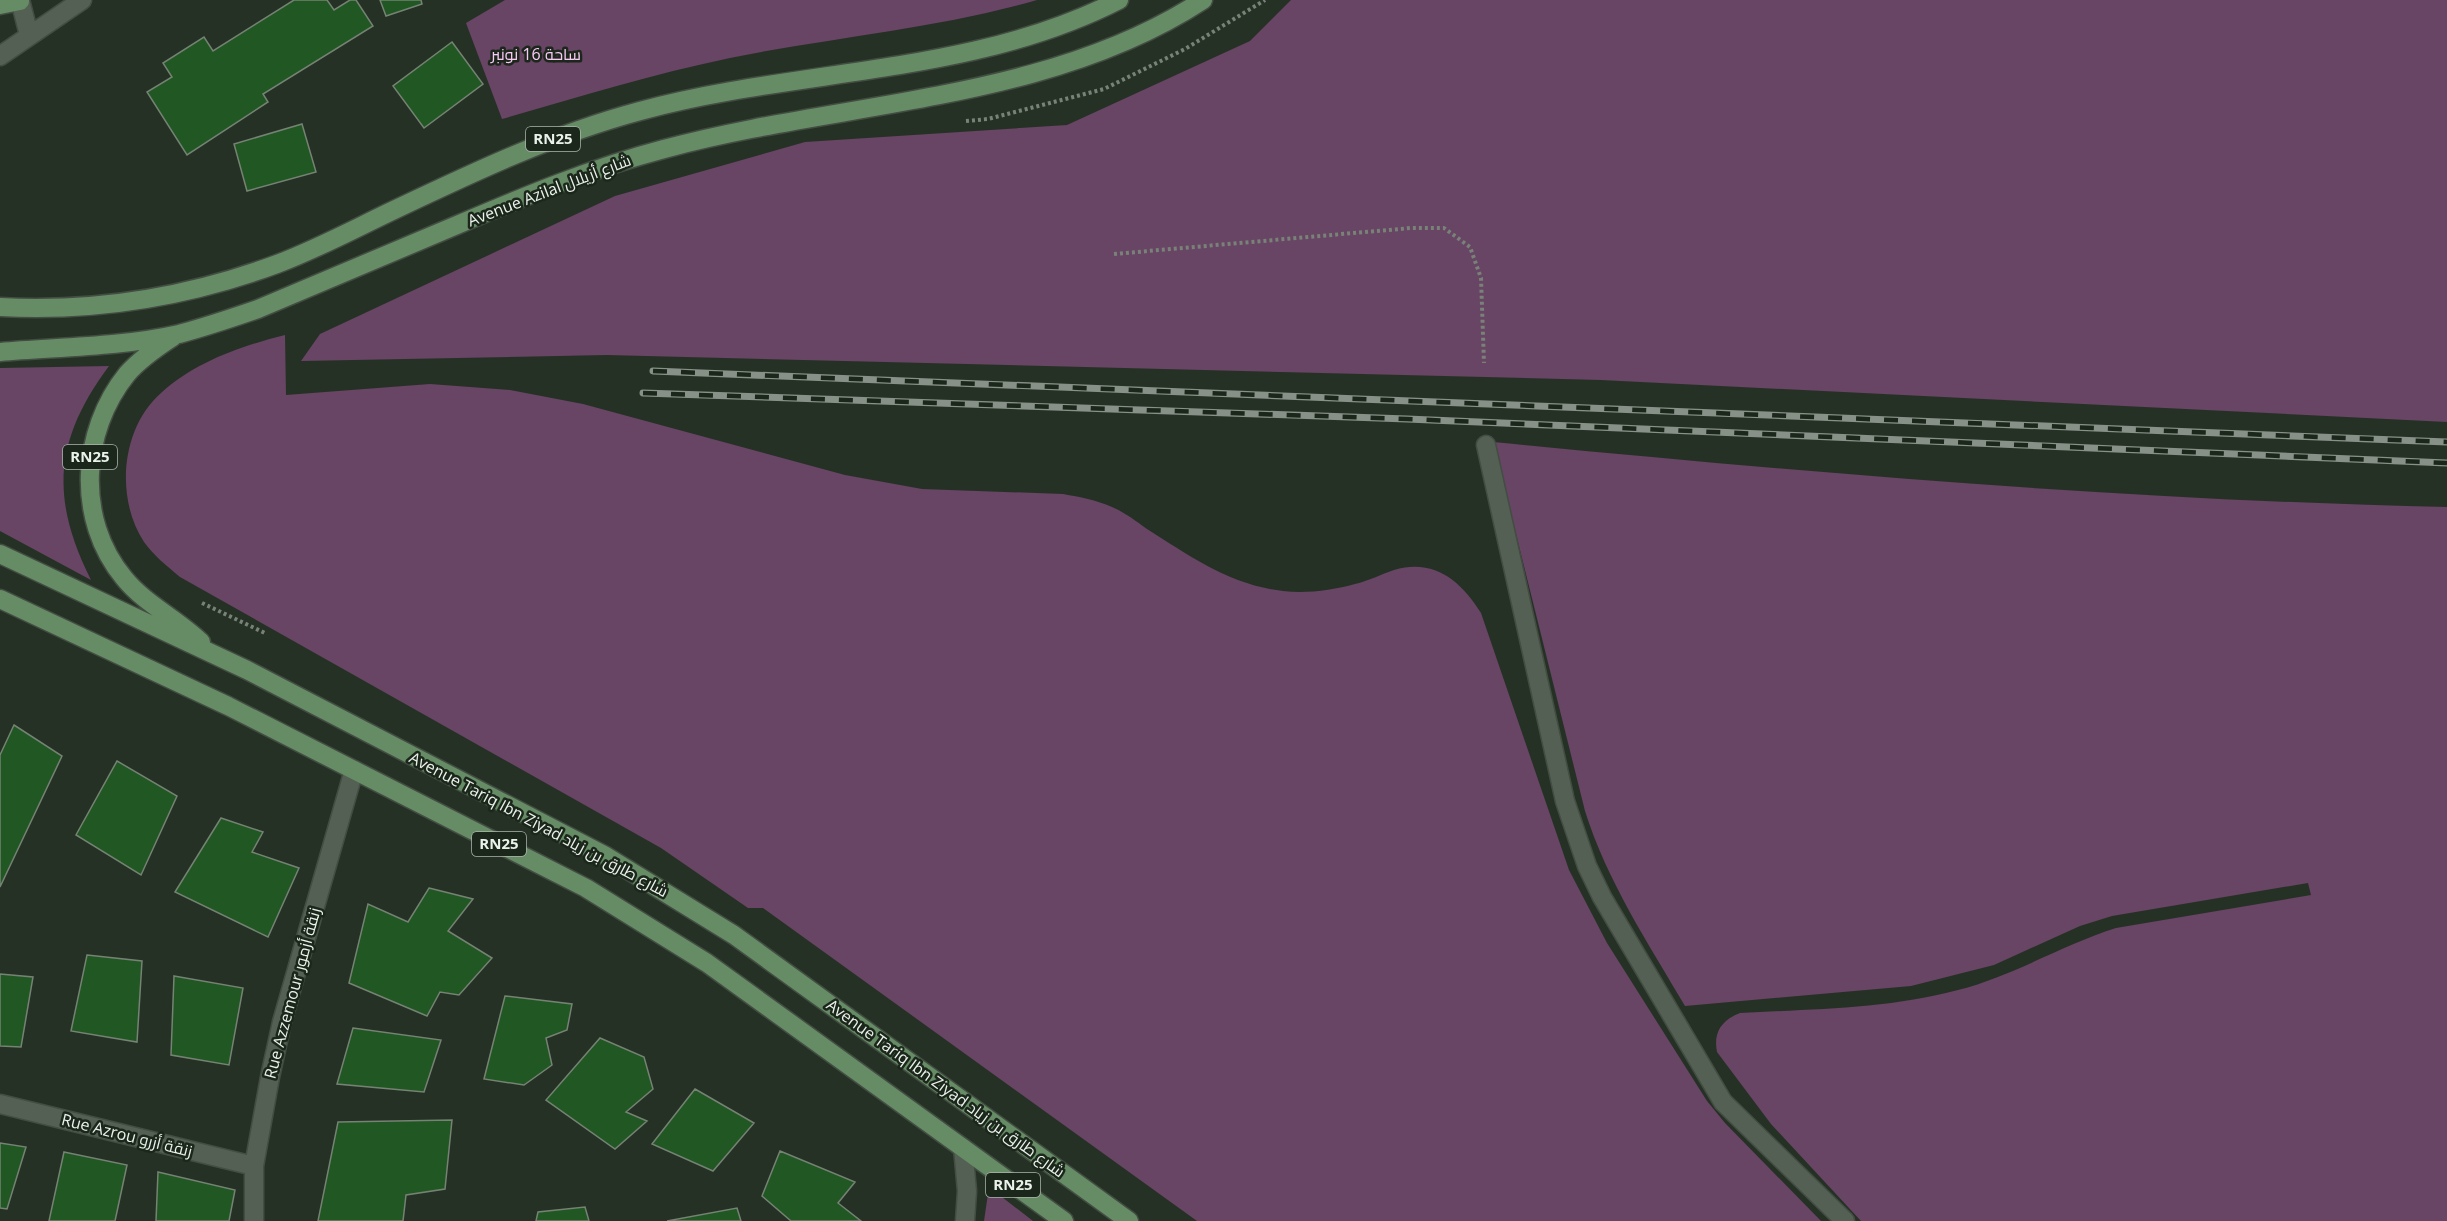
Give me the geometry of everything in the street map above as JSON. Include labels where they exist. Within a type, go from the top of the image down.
[{"type":"main road","points":[[0,5],[20,0]]},
{"type":"main road","name":"RN25","points":[[0,307],[87,307],[153,299],[217,284],[279,263],[479,169],[586,127],[697,98],[952,56],[1008,42],[1062,24],[1119,0]]},
{"type":"main road","name":"Avenue Azilal شارع أزيلال","points":[[0,352],[110,343],[177,334],[258,309],[553,185],[607,165],[719,135],[1021,78],[1080,60],[1136,36],[1203,0]]},
{"type":"main road","name":"RN25","points":[[177,334],[151,351],[128,373],[110,398],[97,427],[90,457],[89,489],[94,519],[105,549],[122,575],[142,598],[177,621],[216,655]]},
{"type":"main road","name":"Avenue Tariq Ibn Ziyad شارع طارق بن زياد","points":[[0,554],[216,655],[604,855],[734,934],[1129,1221]]},
{"type":"main road","name":"RN25","points":[[0,599],[228,706],[586,888],[707,963],[1064,1221]]},
{"type":"street","points":[[0,15],[20,0],[29,35]]},
{"type":"street","points":[[0,56],[82,0]]},
{"type":"street","points":[[1486,446],[1565,801],[1587,866],[1602,897],[1723,1102],[1845,1221]]},
{"type":"street","name":"Rue Azzemour زنقة أزمور","points":[[254,1221],[254,1166],[282,1022],[354,770]]},
{"type":"street","name":"Rue Azrou زنقة أزرو","points":[[0,1104],[254,1166]]},
{"type":"street","points":[[963,1148],[967,1191],[965,1221]]},
{"type":"path","points":[[964,121],[988,119],[1104,89],[1185,49],[1265,0]]},
{"type":"path","points":[[1114,254],[1412,228],[1444,228],[1470,247],[1480,278],[1484,363]]},
{"type":"path","points":[[195,600],[267,634]]},
{"type":"green space","name":"ساحة 16 نونبر","points":[[505,0],[1037,0],[923,26],[701,64],[502,119],[466,23]]},
{"type":"green space","points":[[1291,0],[2447,0],[2447,422],[1601,380],[607,355],[301,361],[320,334],[615,196],[805,142],[1067,125],[1250,41]]},
{"type":"green space","points":[[285,335],[286,395],[430,384],[510,390],[583,404],[845,475],[922,489],[1076,496],[1116,509],[1195,559],[1228,576],[1245,583],[1283,591],[1310,592],[1338,588],[1408,567],[1422,567],[1445,575],[1465,591],[1481,613],[1569,870],[1607,943],[1707,1101],[1725,1123],[1821,1221],[1197,1221],[763,908],[748,908],[661,848],[180,577],[156,556],[144,542],[135,524],[126,485],[130,444],[137,425],[161,393],[189,372],[219,356]]},
{"type":"green space","points":[[109,366],[77,419],[68,445],[64,470],[64,496],[69,522],[91,580],[0,531],[0,368]]},
{"type":"green space","points":[[1493,442],[1969,484],[2208,498],[2447,507],[2447,1221],[1861,1221],[1771,1124],[1717,1052],[1716,1038],[1720,1028],[1728,1019],[1740,1013],[1877,1005],[1958,990],[1998,977],[2116,928],[2311,895],[2308,883],[2112,916],[2080,926],[1994,965],[1911,986],[1685,1006],[1617,887],[1585,811]]},
{"type":"green space","points":[[989,1187],[1033,1221],[984,1221]]},
{"type":"building","points":[[294,0],[327,0],[334,10],[350,0],[356,0],[373,26],[263,94],[268,102],[187,155],[147,92],[172,77],[163,63],[204,37],[213,51]]},
{"type":"building","points":[[380,0],[421,0],[422,4],[386,16]]},
{"type":"building","points":[[452,42],[483,84],[424,128],[393,86]]},
{"type":"building","points":[[302,124],[316,172],[247,191],[234,144]]},
{"type":"building","points":[[14,725],[62,756],[0,887],[0,755]]},
{"type":"building","points":[[117,761],[177,796],[141,875],[76,835]]},
{"type":"building","points":[[221,818],[263,832],[252,852],[299,868],[268,937],[175,892]]},
{"type":"building","points":[[429,888],[473,899],[448,931],[492,958],[459,995],[440,992],[427,1016],[349,983],[368,904],[408,922]]},
{"type":"building","points":[[87,955],[142,961],[137,1042],[71,1031]]},
{"type":"building","points":[[0,974],[33,977],[21,1047],[0,1046]]},
{"type":"building","points":[[174,976],[243,988],[229,1065],[171,1055]]},
{"type":"building","points":[[505,996],[572,1004],[567,1030],[546,1038],[552,1065],[524,1085],[484,1079]]},
{"type":"building","points":[[353,1028],[441,1040],[424,1092],[337,1084]]},
{"type":"building","points":[[600,1038],[644,1057],[653,1089],[626,1112],[647,1121],[615,1149],[546,1100]]},
{"type":"building","points":[[695,1089],[754,1123],[713,1171],[652,1144]]},
{"type":"building","points":[[452,1120],[445,1189],[406,1195],[403,1221],[318,1221],[338,1122]]},
{"type":"building","points":[[0,1143],[26,1147],[7,1209],[0,1208]]},
{"type":"building","points":[[780,1151],[855,1182],[838,1203],[861,1221],[791,1221],[762,1196]]},
{"type":"building","points":[[64,1152],[127,1165],[115,1221],[49,1221]]},
{"type":"building","points":[[158,1172],[235,1190],[229,1221],[156,1221]]},
{"type":"building","points":[[585,1207],[589,1221],[536,1221],[538,1212]]},
{"type":"building","points":[[737,1208],[741,1221],[667,1221]]},
{"type":"railway","points":[[653,371],[2447,442]]},
{"type":"railway","points":[[643,393],[1407,419],[2447,463]]}]
